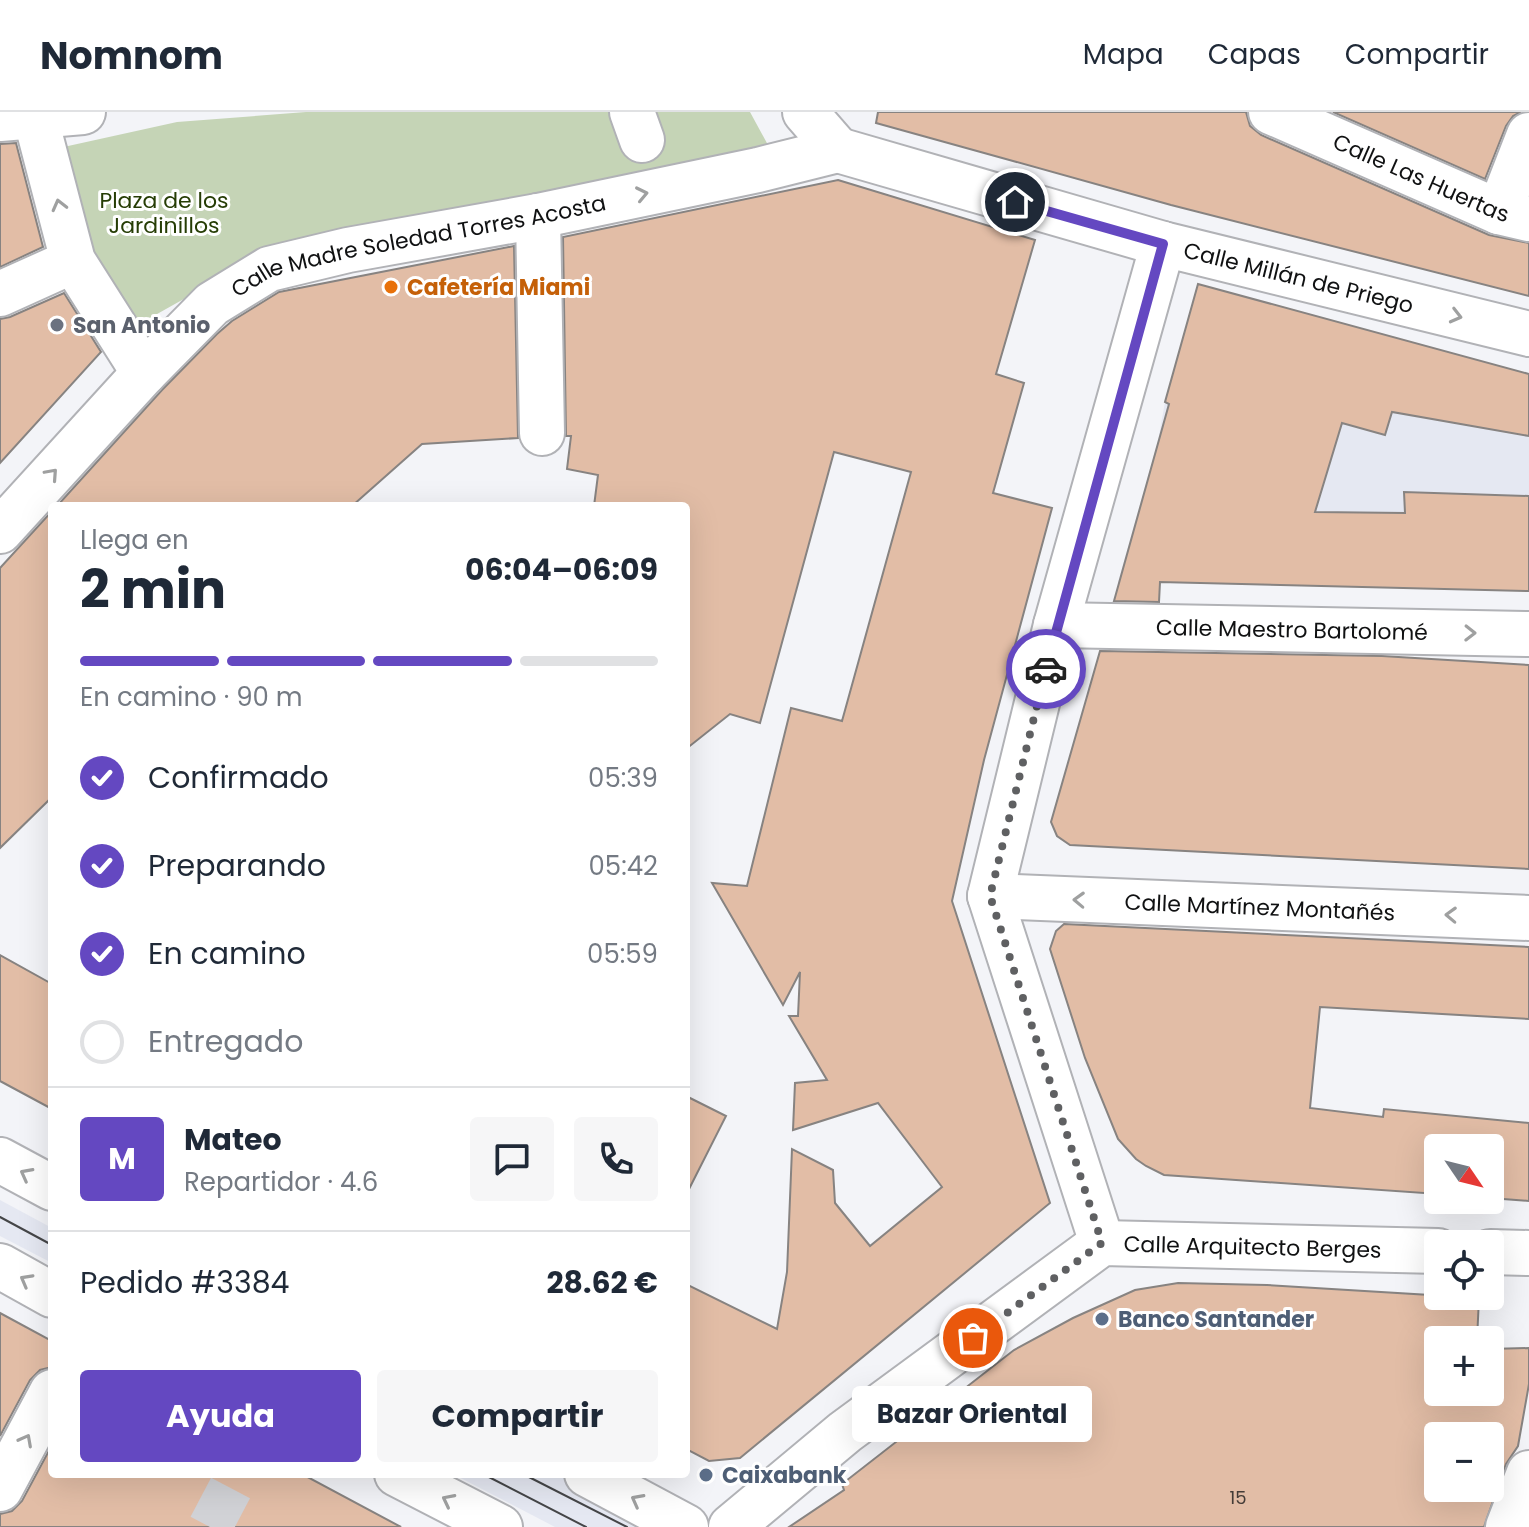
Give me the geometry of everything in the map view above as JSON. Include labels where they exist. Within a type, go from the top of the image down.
[{"type":"street","points":[[83,112],[24,115],[73,261],[144,373]]},
{"type":"street","points":[[805,112],[841,131]]},
{"type":"street","name":"Calle Las Huertas","points":[[1271,112],[1341,125],[1514,215]]},
{"type":"street","name":"Calle Madre Soledad Torres Acosta","points":[[0,531],[144,373],[212,304],[269,269],[348,250],[538,216],[758,170],[841,131]]},
{"type":"street","name":"Calle Millán de Priego","points":[[841,131],[1163,244],[1529,334]]},
{"type":"street","points":[[1514,215],[1529,135]]},
{"type":"street","points":[[538,216],[542,433]]},
{"type":"street","points":[[1102,1243],[990,896],[1056,625],[1163,244]]},
{"type":"street","points":[[0,294],[73,261]]},
{"type":"street","name":"Calle Maestro Bartolomé","points":[[1056,625],[1529,634]]},
{"type":"street","name":"Calle Martínez Montañés","points":[[990,896],[1529,918]]},
{"type":"street","points":[[0,1160],[48,1186]]},
{"type":"street","name":"Calle Arquitecto Berges","points":[[731,1527],[845,1432],[1102,1243],[1424,1251]]},
{"type":"street","points":[[1504,1252],[1529,1253]]},
{"type":"street","points":[[0,1266],[48,1293]]},
{"type":"street","points":[[0,1489],[48,1399]]},
{"type":"street","points":[[1508,1527],[1529,1473]]},
{"type":"street","points":[[405,1478],[500,1527]]},
{"type":"street","points":[[594,1478],[686,1527]]},
{"type":"shaded area","points":[[1198,284],[1529,374],[1529,512],[1524,591],[1118,582]]},
{"type":"shaded area","points":[[0,1200],[48,1226],[48,1261],[0,1236]]},
{"type":"shaded area","points":[[461,1478],[570,1478],[662,1527],[555,1527]]},
{"type":"green space","name":"Plaza de los Jardinillos","points":[[306,112],[750,112],[774,156],[280,245],[125,332],[84,267],[59,148],[177,122]]},
{"type":"building","points":[[878,112],[1246,112],[1250,126],[1261,135],[1489,235],[1529,243],[1529,296],[1171,205],[876,123]]},
{"type":"building","points":[[1333,112],[1521,112],[1513,116],[1506,126],[1485,179]]},
{"type":"building","points":[[16,143],[43,247],[0,267],[0,144]]},
{"type":"building","points":[[838,180],[1035,240],[996,374],[1024,383],[993,493],[1052,508],[984,760],[952,901],[1050,1203],[740,1458],[709,1461],[690,1451],[690,1286],[777,1329],[787,1272],[792,1149],[833,1170],[835,1203],[870,1246],[942,1187],[878,1103],[793,1130],[795,1083],[827,1080],[789,1016],[798,1016],[800,972],[783,1005],[712,883],[747,886],[791,708],[842,721],[911,472],[834,452],[760,723],[730,714],[690,746],[690,502],[595,502],[598,475],[567,469],[571,436],[566,436],[563,237]]},
{"type":"building","points":[[514,246],[518,438],[422,444],[357,502],[61,502],[217,334],[279,292]]},
{"type":"building","points":[[1198,284],[1529,374],[1529,436],[1392,412],[1385,435],[1342,423],[1315,512],[1405,513],[1404,492],[1529,496],[1529,591],[1160,582],[1159,602],[1114,601],[1169,404],[1165,402]]},
{"type":"building","points":[[64,293],[101,352],[0,463],[0,319]]},
{"type":"building","points":[[48,515],[48,801],[0,848],[0,568]]},
{"type":"building","points":[[1100,651],[1382,656],[1529,665],[1529,869],[1070,845],[1057,836],[1051,822]]},
{"type":"building","points":[[1064,924],[1529,947],[1529,1019],[1320,1007],[1310,1108],[1383,1117],[1384,1109],[1529,1123],[1529,1201],[1504,1199],[1504,1134],[1424,1134],[1424,1193],[1164,1175],[1146,1166],[1118,1139],[1085,1058],[1050,949],[1056,931]]},
{"type":"building","points":[[0,955],[48,982],[48,1107],[0,1081]]},
{"type":"building","points":[[690,1098],[726,1116],[690,1187]]},
{"type":"building","points":[[1178,1283],[1424,1295],[1424,1310],[1478,1310],[1478,1326],[1424,1326],[1424,1406],[1504,1406],[1504,1349],[1529,1348],[1529,1384],[1518,1446],[1504,1470],[1504,1422],[1424,1422],[1424,1502],[1493,1502],[1484,1527],[789,1527],[844,1490],[842,1484],[1014,1350],[1073,1318],[1135,1290]]},
{"type":"building","points":[[0,1313],[48,1339],[48,1368],[40,1370],[30,1380],[0,1436]]},
{"type":"building","points":[[48,1452],[48,1478],[309,1478],[401,1527],[0,1527],[0,1514],[12,1511],[22,1501]]},
{"type":"tunnel","points":[[210,1527],[236,1478]]},
{"type":"tram line","points":[[0,1217],[48,1243]]},
{"type":"tram line","points":[[491,1478],[586,1527]]},
{"type":"tram line","points":[[531,1478],[627,1527]]},
{"type":"way so far","points":[[973,1338],[1102,1243],[990,896],[1046,669]]},
{"type":"place","name":"Cafetería Miami","points":[[391,287]]},
{"type":"place","name":"San Antonio","points":[[57,325]]},
{"type":"place","name":"Banco Santander","points":[[1102,1319]]},
{"type":"place","name":"Bazar Oriental","points":[[973,1338]]},
{"type":"place","name":"Caixabank","points":[[706,1475]]},
{"type":"route","points":[[1015,202],[1163,244],[1046,669]]}]
